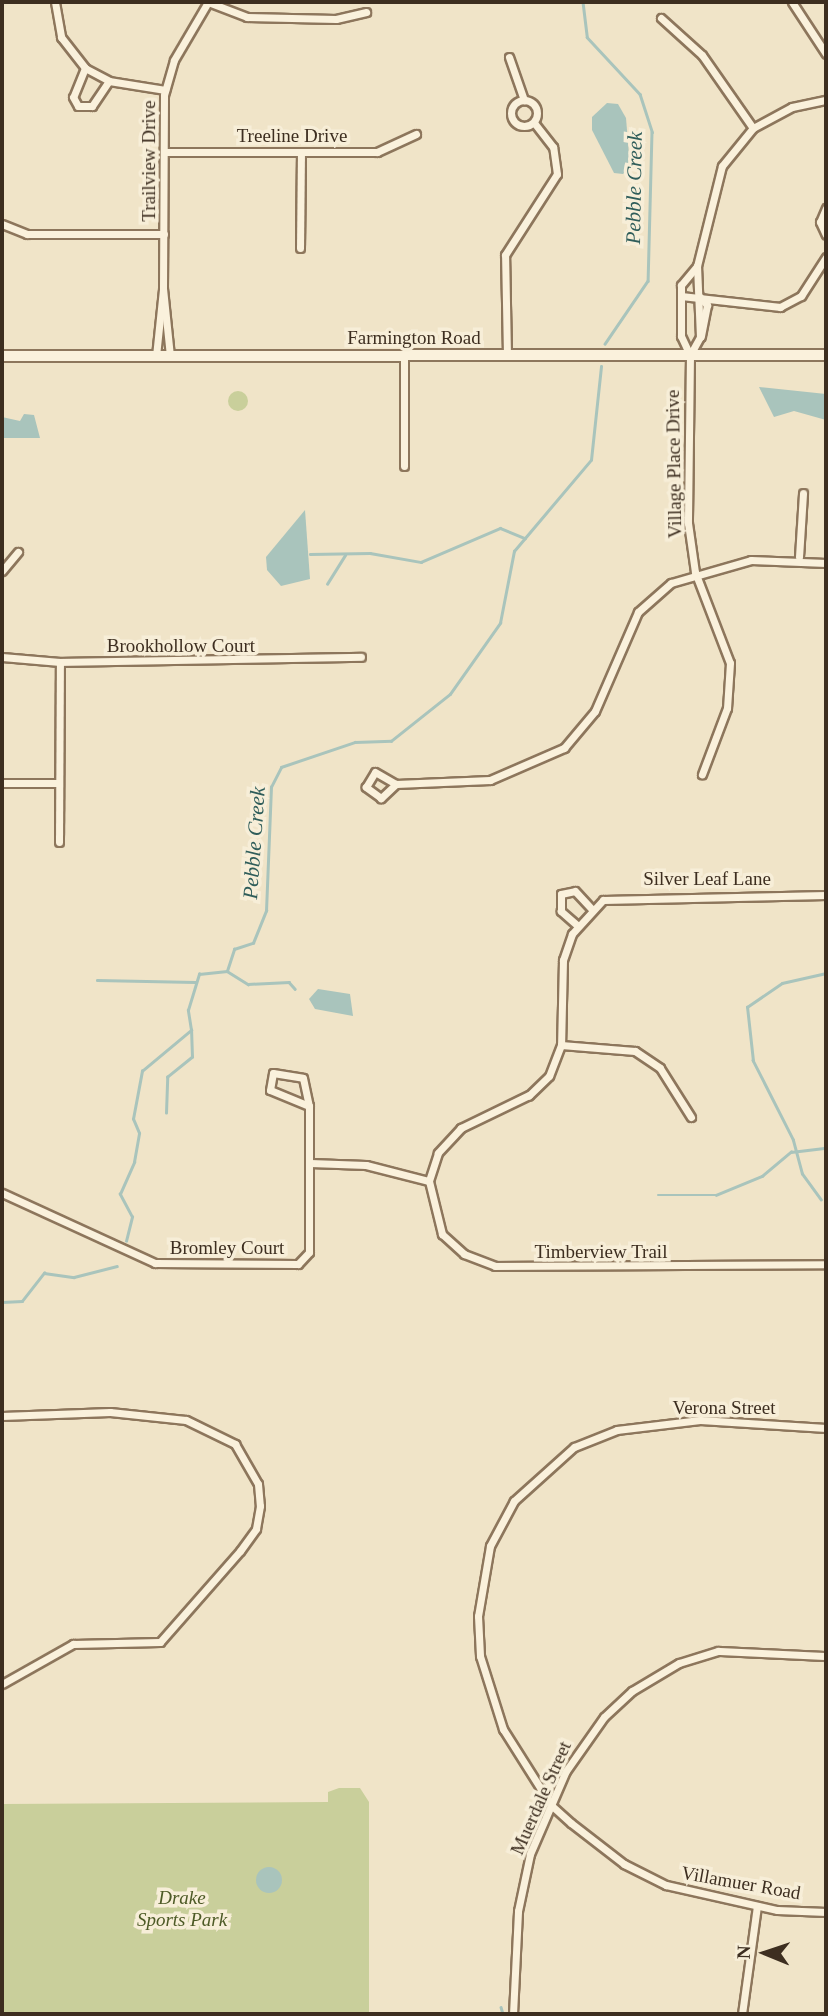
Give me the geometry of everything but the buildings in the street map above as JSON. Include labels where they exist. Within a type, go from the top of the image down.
[{"type":"street","points":[[55,2],[61,37],[85,68],[108,81],[165,90]]},
{"type":"street","points":[[208,2],[247,16],[335,19],[366,12]]},
{"type":"street","name":"Trailview Drive","points":[[156,356],[163,288],[165,90],[208,2]]},
{"type":"street","points":[[792,2],[826,54]]},
{"type":"street","points":[[661,18],[702,55],[753,128]]},
{"type":"street","points":[[507,355],[505,255],[557,174],[553,147],[535,124],[534,106],[524,100],[509,57]]},
{"type":"street","points":[[85,68],[73,97],[78,106],[92,106],[108,81]]},
{"type":"street","points":[[524,100],[513,106],[512,118],[522,126],[535,124]]},
{"type":"street","points":[[690,355],[700,337],[707,312],[701,297],[697,266],[722,166],[753,128],[792,107],[826,100]]},
{"type":"street","name":"Treeline Drive","points":[[164,152],[377,152],[416,134]]},
{"type":"street","points":[[300,248],[301,152]]},
{"type":"street","points":[[826,208],[820,222],[826,235]]},
{"type":"street","points":[[2,224],[27,233],[164,234]]},
{"type":"street","points":[[681,296],[780,307],[801,296],[826,257]]},
{"type":"street","points":[[690,355],[681,336],[681,285],[697,266]]},
{"type":"street","name":"Trailview Drive","points":[[163,288],[170,356]]},
{"type":"street","points":[[404,355],[404,466]]},
{"type":"street","name":"Village Place Drive","points":[[690,355],[688,523],[695,572],[730,663],[727,708],[702,774]]},
{"type":"street","name":"Farmington Road","points":[[2,356],[826,355]]},
{"type":"street","points":[[799,557],[803,493]]},
{"type":"street","points":[[2,571],[18,552]]},
{"type":"street","points":[[396,785],[490,780],[564,748],[596,711],[638,612],[695,572],[799,557],[826,563]]},
{"type":"street","name":"Brookhollow Court","points":[[2,657],[60,662],[361,657]]},
{"type":"street","points":[[59,842],[60,662]]},
{"type":"street","points":[[2,783],[59,783]]},
{"type":"street","points":[[310,1163],[366,1165],[429,1181],[449,1140],[475,1118],[529,1095],[549,1076],[561,1045],[563,960],[578,926],[592,909],[575,891],[561,894],[561,911],[578,926]]},
{"type":"street","name":"Silver Leaf Lane","points":[[592,909],[632,895],[826,895]]},
{"type":"street","points":[[561,1045],[635,1051],[660,1068],[691,1117]]},
{"type":"street","name":"Bromley Court","points":[[2,1193],[121,1251],[155,1263],[302,1263],[309,1252],[309,1106],[303,1078],[291,1071],[273,1073],[270,1090],[309,1106]]},
{"type":"street","name":"Timberview Trail","points":[[429,1181],[442,1234],[464,1254],[495,1266],[826,1264]]},
{"type":"street","points":[[2,1416],[110,1412],[163,1415],[208,1429],[249,1461],[258,1484],[256,1530],[160,1642],[73,1644],[2,1684]]},
{"type":"street","name":"Verona Street","points":[[551,1805],[503,1729],[480,1656],[481,1584],[490,1546],[514,1501],[547,1465],[617,1430],[700,1420],[826,1428]]},
{"type":"street","name":"Muerdale Street","points":[[513,2014],[518,1911],[530,1854],[551,1805],[604,1717],[632,1691],[679,1663],[762,1648],[826,1656]]},
{"type":"street","name":"Villamuer Road","points":[[551,1805],[640,1874],[757,1906],[826,1912]]},
{"type":"street","points":[[742,2014],[757,1906]]},
{"type":"green space","points":[[238,391],[245,394],[248,401],[245,408],[238,411],[231,408],[228,401],[231,394]]},
{"type":"green space","name":"Drake Sports Park","points":[[339,1788],[360,1788],[369,1802],[369,2014],[2,2014],[2,1804],[328,1802],[328,1792]]},
{"type":"water","points":[[607,103],[618,104],[626,118],[630,167],[623,174],[614,173],[592,130],[592,117]]},
{"type":"water","points":[[759,387],[826,394],[826,420],[794,411],[774,417]]},
{"type":"water","points":[[24,414],[34,415],[40,438],[2,438],[2,417],[20,421]]},
{"type":"water","points":[[305,510],[310,579],[281,586],[267,570],[266,557]]},
{"type":"water","points":[[318,989],[350,994],[353,1016],[315,1009],[309,999]]},
{"type":"water","points":[[269,1867],[278,1871],[282,1880],[278,1889],[269,1893],[260,1889],[256,1880],[260,1871]]},
{"type":"waterway","name":"Pebble Creek","points":[[583,2],[587,37],[640,94],[652,132],[648,281],[605,344]]},
{"type":"waterway","name":"Pebble Creek","points":[[227,971],[234,949],[253,943],[266,911],[271,787],[281,767],[355,742],[391,741],[450,694],[500,623],[514,551],[591,460],[601,367]]},
{"type":"waterway","points":[[310,554],[370,553],[421,562],[500,528],[525,538]]},
{"type":"waterway","points":[[327,584],[345,555]]},
{"type":"waterway","points":[[227,971],[248,984],[289,982],[295,989]]},
{"type":"waterway","name":"Pebble Creek","points":[[126,1241],[132,1217],[120,1194],[134,1162],[139,1133],[133,1119],[142,1071],[191,1030],[188,1010],[199,974],[227,971]]},
{"type":"waterway","points":[[821,1200],[802,1174],[793,1140],[753,1061],[747,1007],[782,983],[826,973]]},
{"type":"waterway","points":[[97,980],[195,982]]},
{"type":"waterway","points":[[166,1113],[167,1077],[192,1057],[191,1030]]},
{"type":"waterway","points":[[658,1195],[716,1195],[762,1176],[791,1152],[826,1148]]},
{"type":"waterway","name":"Pebble Creek","points":[[2,1302],[22,1301],[44,1273],[74,1277],[117,1266]]},
{"type":"waterway","points":[[501,2007],[503,2014]]}]
